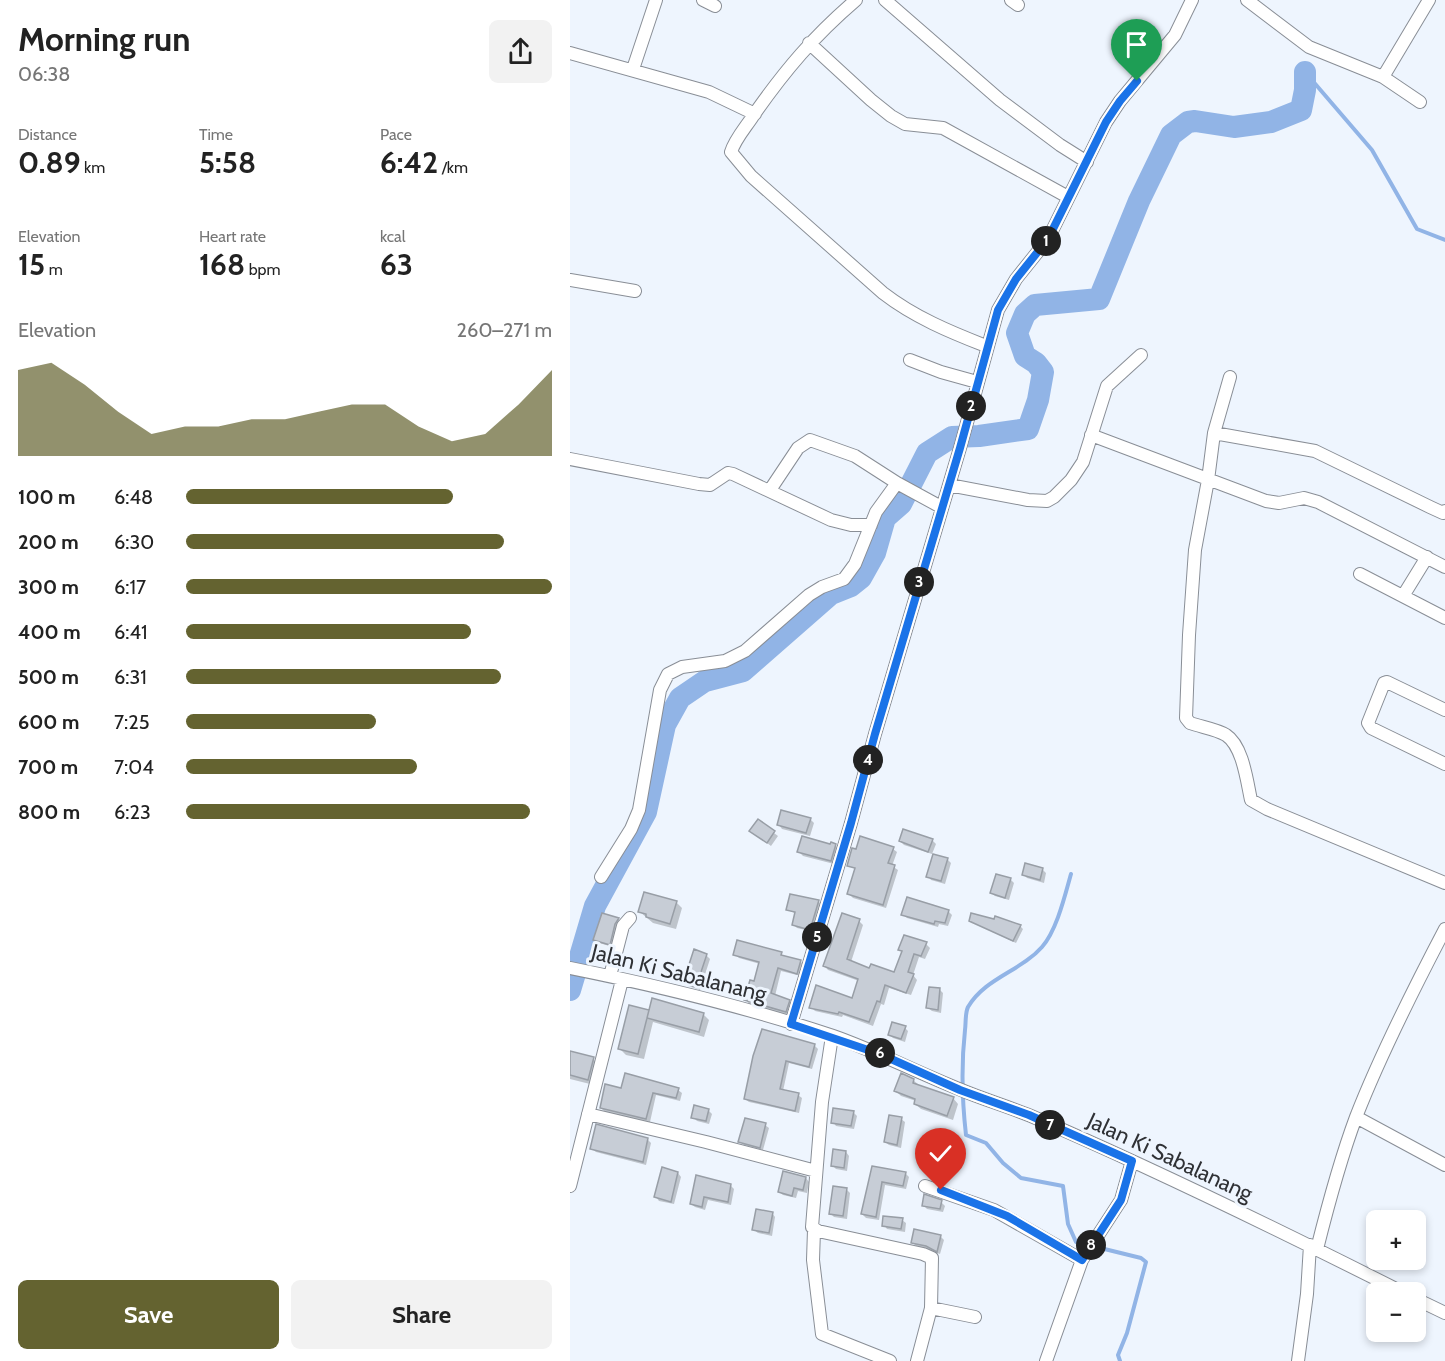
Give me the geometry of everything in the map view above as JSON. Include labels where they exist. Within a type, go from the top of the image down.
[{"type":"street","points":[[633,69],[656,0]]},
{"type":"street","points":[[703,0],[715,6]]},
{"type":"street","points":[[856,0],[809,43],[786,70],[731,152],[751,176],[899,306],[958,336],[986,346]]},
{"type":"street","points":[[885,0],[1000,100],[1060,145],[1087,162]]},
{"type":"street","points":[[791,1024],[960,448],[986,346],[1003,298],[1048,239],[1106,122],[1120,101],[1175,35],[1192,0]]},
{"type":"street","points":[[1247,0],[1309,47],[1383,76],[1419,102]]},
{"type":"street","points":[[1383,76],[1429,0]]},
{"type":"street","points":[[809,43],[891,116],[905,124],[944,129],[1068,197]]},
{"type":"street","points":[[570,53],[709,92],[755,114]]},
{"type":"street","points":[[570,280],[634,291]]},
{"type":"street","points":[[949,485],[1006,497],[1047,501],[1059,494],[1083,462],[1107,386],[1142,355]]},
{"type":"street","points":[[910,360],[977,382]]},
{"type":"street","points":[[1230,377],[1214,433],[1195,550],[1186,718],[1190,723],[1227,735],[1243,763],[1251,800],[1267,809],[1445,884]]},
{"type":"street","points":[[1214,433],[1316,451],[1444,512]]},
{"type":"street","points":[[1091,435],[1266,501],[1279,502],[1304,498],[1318,502],[1445,567]]},
{"type":"street","points":[[770,490],[798,448],[810,440],[868,462],[899,484],[941,507]]},
{"type":"street","points":[[570,459],[699,484],[710,485],[728,473],[733,474],[831,520],[851,525],[871,525]]},
{"type":"street","points":[[601,877],[631,829],[639,810],[660,690],[668,674],[682,667],[725,661],[745,651],[809,595],[822,587],[844,579],[855,564],[882,503],[899,484]]},
{"type":"street","points":[[1403,596],[1427,557]]},
{"type":"street","points":[[1359,574],[1445,618]]},
{"type":"street","points":[[1445,710],[1387,682],[1384,683],[1368,723],[1371,728],[1445,764]]},
{"type":"street","points":[[570,1186],[588,1114],[616,978],[623,926],[630,918]]},
{"type":"street","points":[[1298,1361],[1313,1247],[1356,1117],[1377,1066],[1445,929]]},
{"type":"street","name":"Jalan Ki Sabalanang","points":[[576,969],[683,993],[832,1036],[880,1054],[962,1091],[1029,1115],[1132,1161],[1382,1282]]},
{"type":"street","points":[[832,1036],[822,1102],[812,1220],[813,1260],[822,1334],[890,1361]]},
{"type":"street","points":[[588,1114],[816,1171]]},
{"type":"street","points":[[1356,1117],[1445,1165]]},
{"type":"street","points":[[1046,1361],[1085,1255],[1121,1200],[1132,1161]]},
{"type":"street","points":[[925,1186],[994,1210],[1085,1255]]},
{"type":"street","points":[[814,1230],[932,1257],[932,1308],[917,1361]]},
{"type":"street","points":[[1426,1304],[1445,1313]]},
{"type":"street","points":[[932,1308],[975,1317]]},
{"type":"building","points":[[781,810],[811,818],[806,833],[777,825]]},
{"type":"building","points":[[758,819],[775,831],[767,843],[749,831]]},
{"type":"building","points":[[903,829],[933,839],[928,852],[899,841]]},
{"type":"building","points":[[802,836],[836,844],[831,861],[797,852]]},
{"type":"building","points":[[860,836],[894,847],[888,863],[895,865],[883,905],[847,894],[855,868],[847,866],[852,848],[856,849]]},
{"type":"building","points":[[933,854],[948,858],[941,881],[926,877]]},
{"type":"building","points":[[1025,863],[1043,868],[1040,880],[1022,875]]},
{"type":"building","points":[[996,874],[1011,878],[1005,898],[990,893]]},
{"type":"building","points":[[644,892],[677,901],[670,924],[646,917],[646,914],[638,912]]},
{"type":"building","points":[[790,894],[819,900],[810,930],[792,925],[795,912],[786,910]]},
{"type":"building","points":[[907,897],[949,910],[945,923],[935,921],[934,924],[901,915]]},
{"type":"building","points":[[602,913],[619,918],[615,924],[610,945],[593,940]]},
{"type":"building","points":[[842,913],[860,919],[847,959],[869,968],[871,964],[894,972],[902,951],[898,950],[904,935],[927,942],[921,956],[914,954],[908,972],[914,974],[906,993],[885,985],[880,1002],[877,1001],[869,1022],[839,1012],[838,1014],[809,1008],[816,985],[852,998],[858,979],[823,966]]},
{"type":"building","points":[[971,913],[994,919],[995,916],[1021,925],[1013,941],[969,921]]},
{"type":"building","points":[[737,940],[782,952],[781,955],[801,960],[797,974],[778,968],[771,993],[790,1000],[786,1012],[744,1000],[750,980],[754,981],[759,962],[733,955]]},
{"type":"building","points":[[694,949],[707,954],[696,987],[683,983]]},
{"type":"building","points":[[929,987],[940,988],[938,1010],[926,1008]]},
{"type":"building","points":[[652,998],[704,1013],[699,1032],[647,1018]]},
{"type":"building","points":[[629,1005],[649,1010],[638,1054],[618,1049]]},
{"type":"building","points":[[892,1022],[906,1026],[901,1039],[888,1035]]},
{"type":"building","points":[[762,1029],[815,1044],[809,1067],[786,1061],[780,1089],[799,1093],[795,1111],[744,1099],[753,1056]]},
{"type":"building","points":[[570,1051],[594,1057],[588,1080],[570,1075]]},
{"type":"building","points":[[625,1073],[679,1088],[676,1098],[653,1093],[646,1119],[600,1108],[605,1084],[621,1088]]},
{"type":"building","points":[[901,1073],[914,1079],[913,1083],[954,1097],[947,1116],[914,1104],[915,1099],[894,1091]]},
{"type":"building","points":[[694,1105],[709,1109],[706,1121],[691,1118]]},
{"type":"building","points":[[833,1108],[854,1111],[851,1126],[831,1123]]},
{"type":"building","points":[[889,1115],[902,1117],[897,1145],[884,1142]]},
{"type":"building","points":[[745,1118],[766,1123],[760,1148],[738,1142]]},
{"type":"building","points":[[596,1124],[648,1138],[643,1162],[590,1149]]},
{"type":"building","points":[[934,1132],[949,1132],[949,1152],[934,1152]]},
{"type":"building","points":[[833,1149],[846,1151],[844,1168],[831,1166]]},
{"type":"building","points":[[872,1166],[906,1172],[903,1186],[882,1182],[876,1217],[861,1214]]},
{"type":"building","points":[[662,1167],[678,1172],[671,1202],[654,1197]]},
{"type":"building","points":[[783,1171],[806,1177],[803,1190],[794,1188],[792,1196],[778,1192]]},
{"type":"building","points":[[696,1175],[731,1184],[728,1202],[704,1197],[702,1207],[690,1204]]},
{"type":"building","points":[[833,1186],[847,1188],[843,1216],[829,1214]]},
{"type":"building","points":[[924,1194],[942,1200],[940,1209],[922,1206]]},
{"type":"building","points":[[756,1209],[773,1212],[769,1233],[752,1230]]},
{"type":"building","points":[[883,1216],[903,1218],[901,1229],[882,1226]]},
{"type":"building","points":[[914,1229],[941,1235],[937,1252],[926,1246],[911,1243]]},
{"type":"waterway","points":[[1305,72],[1372,150],[1417,229],[1445,240]]},
{"type":"waterway","points":[[570,990],[595,906],[646,812],[665,725],[680,698],[705,681],[743,671],[831,594],[851,586],[861,578],[875,553],[885,518],[901,504],[927,453],[952,437],[979,436],[1028,429],[1038,400],[1043,372],[1036,363],[1025,356],[1017,333],[1025,314],[1035,305],[1099,299],[1139,201],[1171,135],[1188,122],[1234,127],[1271,122],[1301,110],[1305,90],[1305,72]]},
{"type":"waterway","points":[[1071,874],[1056,922],[1042,947],[984,989],[968,1007],[963,1070],[966,1135],[986,1143],[1003,1163],[1021,1178],[1063,1186],[1068,1224],[1076,1242],[1141,1258],[1146,1262],[1127,1333],[1118,1355],[1120,1361]]},
{"type":"route","points":[[941,1190],[1007,1216],[1082,1260],[1121,1200],[1132,1161],[1029,1115],[960,1090],[880,1054],[791,1024],[960,448],[986,346],[998,310],[1016,279],[1048,239],[1106,122],[1137,81]]}]
